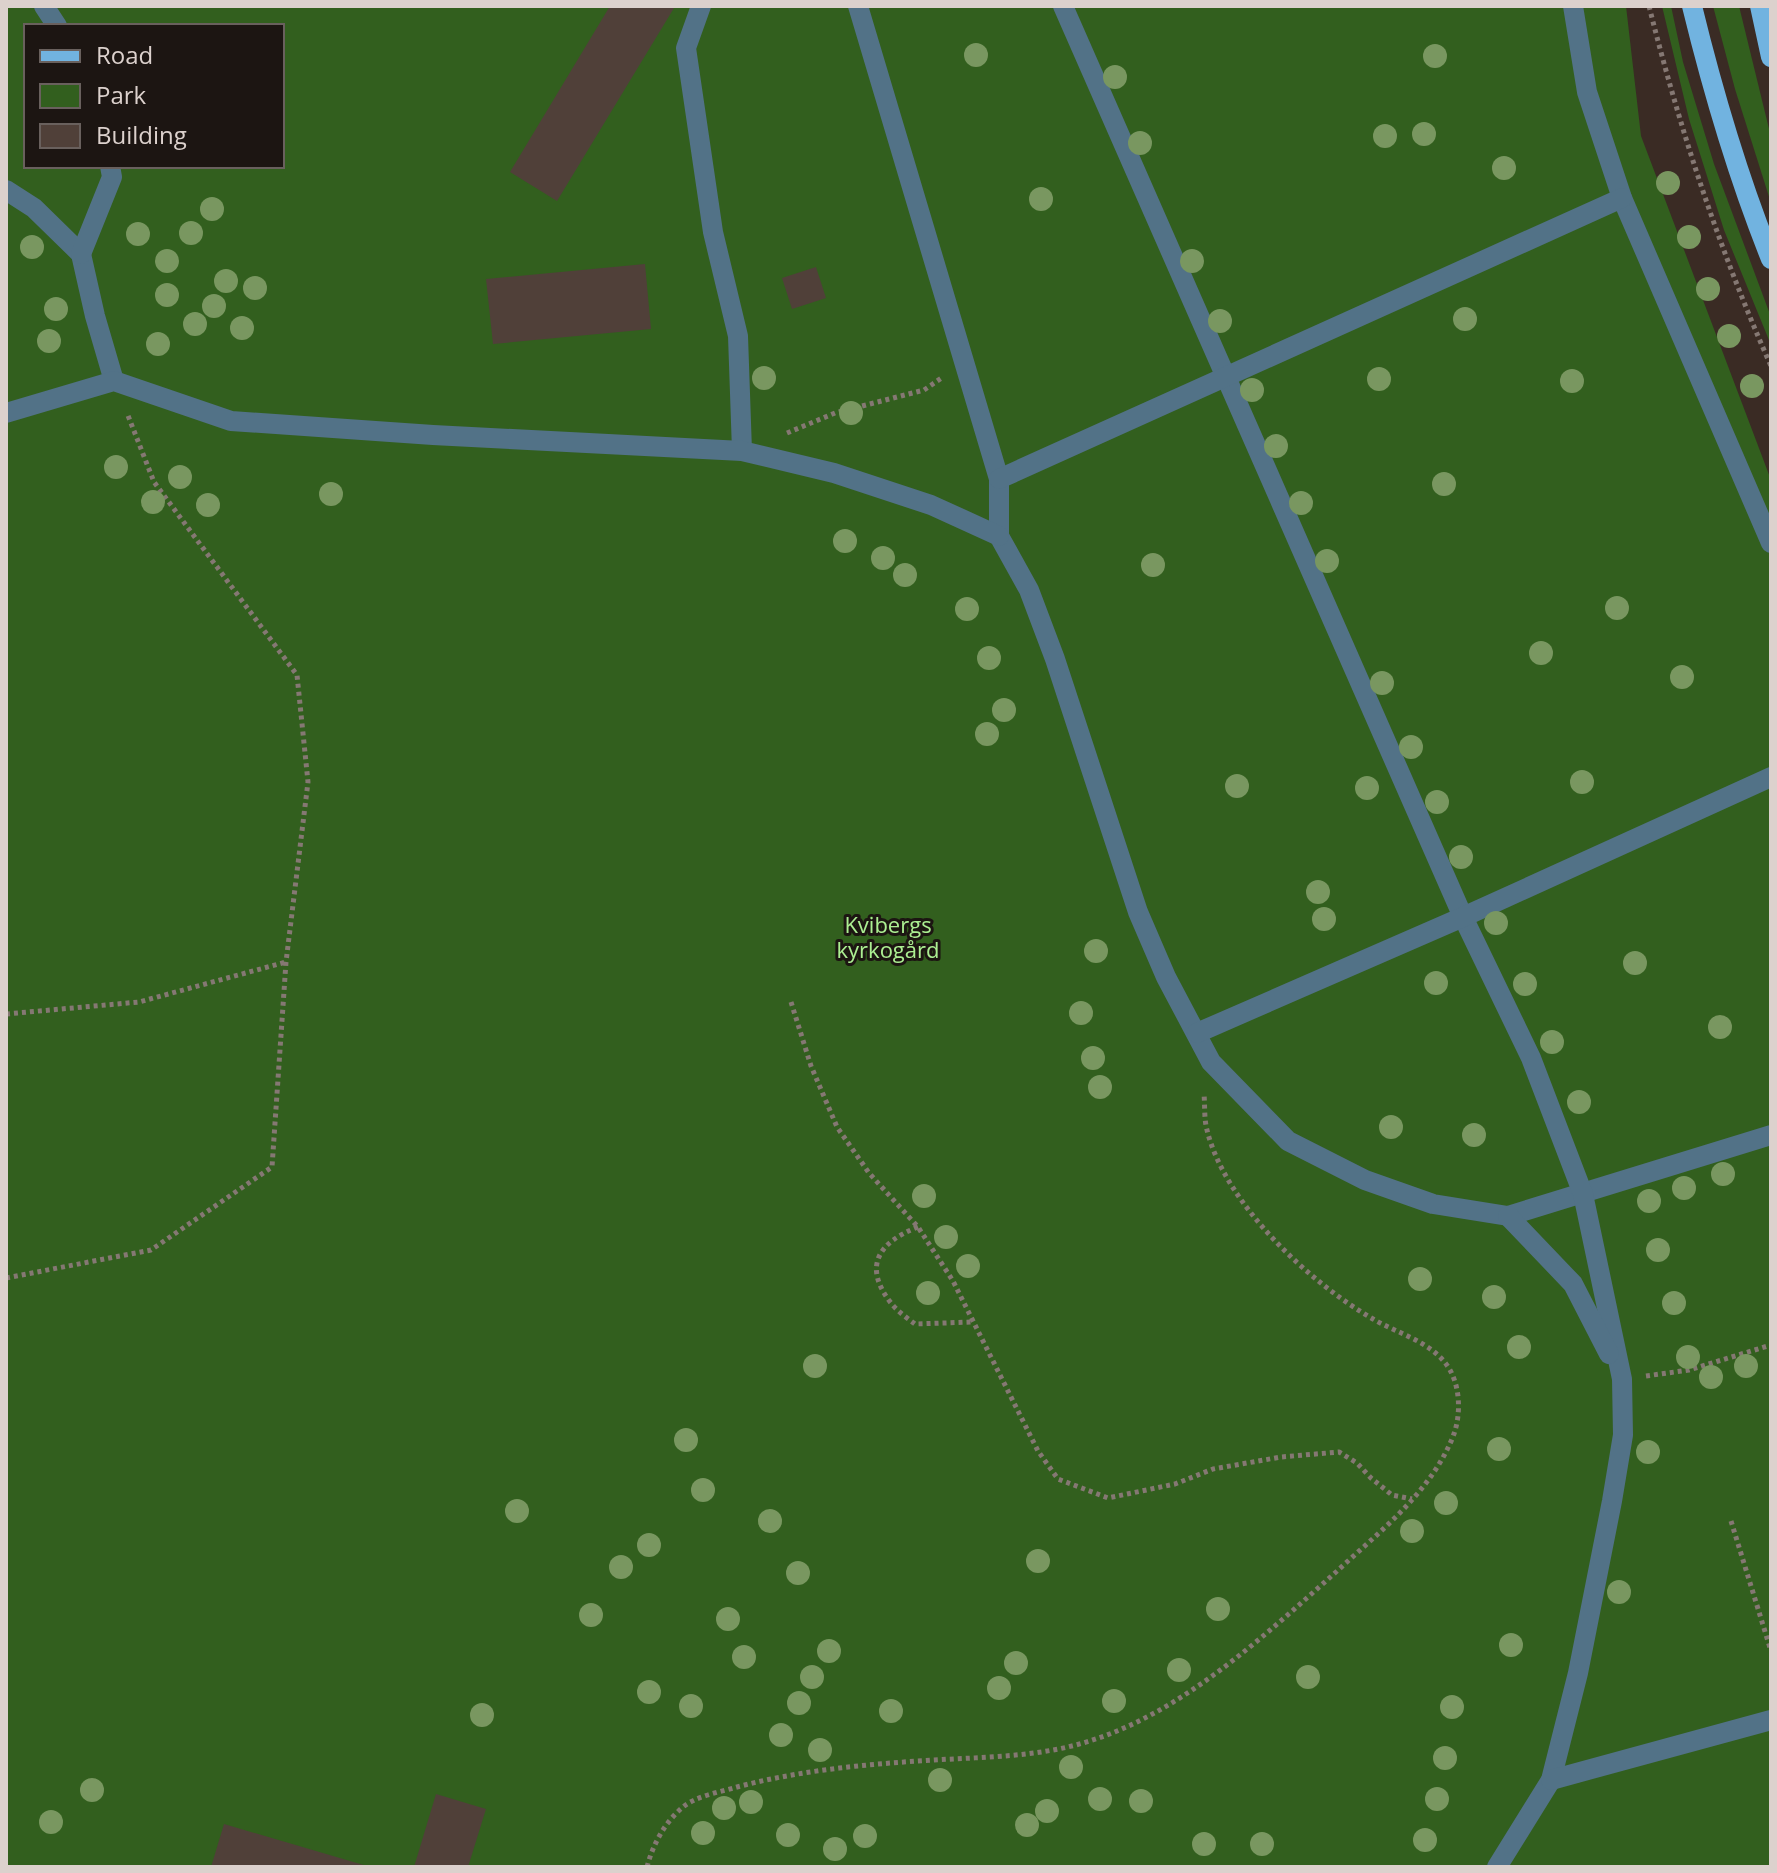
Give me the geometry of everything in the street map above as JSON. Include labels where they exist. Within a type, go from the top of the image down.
[{"type":"main road","points":[[1692,6],[1721,118],[1771,259]]},
{"type":"main road","points":[[1760,6],[1771,57]]},
{"type":"lane","points":[[44,6],[56,24]]},
{"type":"lane","points":[[701,6],[686,48],[713,232],[738,336],[742,451]]},
{"type":"lane","points":[[858,6],[999,479],[999,536],[1029,590],[1055,659],[1138,912],[1166,977],[1211,1062],[1288,1141],[1365,1180],[1433,1204],[1508,1216],[1771,1135]]},
{"type":"lane","points":[[1063,6],[1463,917],[1531,1058],[1583,1194],[1622,1379],[1623,1435],[1578,1673],[1551,1780],[1497,1867]]},
{"type":"lane","points":[[1573,6],[1587,92],[1622,198],[1771,543]]},
{"type":"lane","points":[[81,254],[112,177],[110,168]]},
{"type":"lane","points":[[6,190],[34,208],[81,254],[114,381]]},
{"type":"lane","points":[[999,479],[1622,198]]},
{"type":"lane","points":[[6,413],[114,381],[231,421],[742,451],[834,473],[931,505],[999,536]]},
{"type":"lane","points":[[1197,1033],[1463,917],[1771,777]]},
{"type":"lane","points":[[1508,1216],[1573,1284],[1622,1379]]},
{"type":"lane","points":[[1551,1780],[1771,1720]]},
{"type":"path","points":[[1649,6],[1706,204],[1771,366]]},
{"type":"path","points":[[742,451],[835,413],[924,390],[965,363]]},
{"type":"path","points":[[6,1278],[151,1250],[272,1167],[286,962],[308,782],[297,675],[154,482],[114,381]]},
{"type":"path","points":[[6,1014],[139,1002],[286,962]]},
{"type":"path","points":[[791,1002],[811,1066],[837,1127],[869,1173],[918,1227],[953,1281],[1038,1451],[1058,1479],[1108,1498],[1175,1484],[1213,1469],[1281,1457],[1339,1452],[1357,1463],[1392,1495],[1412,1499]]},
{"type":"path","points":[[647,1867],[662,1829],[685,1805],[721,1791],[781,1775],[900,1762],[1029,1754],[1084,1742],[1139,1720],[1212,1677],[1253,1644],[1390,1522],[1435,1474],[1454,1435],[1460,1401],[1449,1369],[1423,1343],[1350,1306],[1291,1256],[1251,1216],[1225,1175],[1207,1130],[1204,1089],[1211,1062]]},
{"type":"path","points":[[918,1227],[897,1234],[880,1251],[876,1276],[891,1304],[915,1324],[972,1322]]},
{"type":"path","points":[[1622,1379],[1689,1370],[1771,1345]]},
{"type":"path","points":[[1731,1521],[1771,1651]]},
{"type":"green space","name":"Kvibergs kyrkogård","points":[[6,6],[1626,6],[1641,136],[1771,480],[1771,1867],[6,1867]]},
{"type":"green space","points":[[1662,6],[1671,6],[1683,62],[1714,164],[1771,317],[1771,345],[1724,230],[1689,119]]},
{"type":"green space","points":[[1713,6],[1739,6],[1771,137],[1771,203],[1735,89]]},
{"type":"building","points":[[610,6],[674,8],[557,201],[510,172]]},
{"type":"building","points":[[645,264],[651,329],[493,344],[486,279]]},
{"type":"building","points":[[816,267],[826,298],[792,309],[782,278]]},
{"type":"building","points":[[436,1794],[486,1809],[468,1867],[414,1867]]},
{"type":"building","points":[[224,1824],[367,1866],[367,1867],[211,1867]]}]
